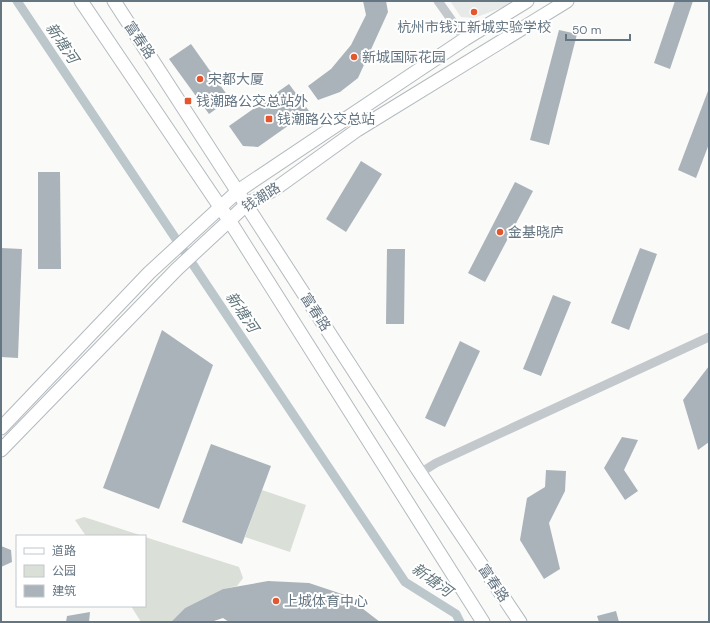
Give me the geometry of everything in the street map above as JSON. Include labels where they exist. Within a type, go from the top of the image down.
[{"type":"main road","name":"富春路","points":[[81,1],[221,207],[483,622]]},
{"type":"main road","name":"富春路","points":[[114,1],[420,473],[520,622]]},
{"type":"main road","name":"钱潮路","points":[[1,428],[168,256],[238,191],[465,39],[527,1]]},
{"type":"main road","name":"钱潮路","points":[[1,450],[177,269],[247,204],[276,189],[357,130],[567,1]]},
{"type":"street","points":[[438,1],[465,39]]},
{"type":"street","points":[[420,473],[436,463],[709,337]]},
{"type":"shaded area","name":"杭州市钱江新城实验学校","points":[[450,1],[512,1],[504,7],[474,18],[461,17]]},
{"type":"green space","points":[[262,490],[306,505],[290,552],[245,537]]},
{"type":"green space","points":[[84,517],[140,535],[85,535],[75,520]]},
{"type":"green space","points":[[146,537],[239,567],[243,578],[237,586],[223,589],[185,608],[171,622],[141,622],[132,607],[146,607]]},
{"type":"building","name":"新城国际花园","points":[[363,1],[386,1],[388,12],[358,78],[340,92],[318,100],[308,86],[331,69],[351,45],[366,15]]},
{"type":"building","points":[[675,1],[693,1],[670,69],[654,63]]},
{"type":"building","points":[[559,30],[577,34],[549,145],[530,140]]},
{"type":"building","name":"宋都大厦","points":[[191,44],[230,99],[209,114],[169,59]]},
{"type":"building","name":"钱潮路公交总站","points":[[289,84],[309,111],[258,147],[243,146],[229,126]]},
{"type":"building","points":[[708,91],[709,144],[696,178],[678,170]]},
{"type":"building","points":[[361,161],[382,174],[346,232],[326,219]]},
{"type":"building","points":[[38,172],[60,172],[61,269],[38,269]]},
{"type":"building","name":"金基晓庐","points":[[515,182],[533,191],[485,282],[468,273]]},
{"type":"building","points":[[1,248],[22,249],[18,358],[1,357]]},
{"type":"building","points":[[640,248],[657,254],[629,330],[611,323]]},
{"type":"building","points":[[387,249],[405,249],[404,324],[386,324]]},
{"type":"building","points":[[553,295],[571,302],[541,376],[523,369]]},
{"type":"building","points":[[162,330],[213,365],[159,509],[103,488]]},
{"type":"building","points":[[460,341],[480,351],[445,427],[425,418]]},
{"type":"building","points":[[709,366],[709,442],[698,450],[683,400]]},
{"type":"building","points":[[622,437],[638,440],[624,470],[638,491],[625,500],[604,468]]},
{"type":"building","points":[[211,444],[271,466],[242,544],[182,522]]},
{"type":"building","points":[[546,470],[566,471],[565,491],[549,523],[560,569],[544,579],[520,540],[527,498],[545,487]]},
{"type":"building","points":[[1,546],[11,550],[12,562],[1,567]]},
{"type":"building","name":"上城体育中心","points":[[268,581],[309,583],[345,595],[380,622],[229,622],[223,618],[211,622],[171,622],[185,608],[223,589]]},
{"type":"building","points":[[616,611],[619,622],[599,622],[597,616]]},
{"type":"building","points":[[90,612],[89,622],[66,622],[67,616]]},
{"type":"waterway","name":"新塘河","points":[[17,1],[405,582],[456,614],[460,622]]},
{"type":"place","name":"杭州市钱江新城实验学校","points":[[474,12]]},
{"type":"place","name":"新城国际花园","points":[[354,57]]},
{"type":"place","name":"宋都大厦","points":[[200,79]]},
{"type":"place","name":"钱潮路公交总站外","points":[[188,101]]},
{"type":"place","name":"钱潮路公交总站","points":[[269,119]]},
{"type":"place","name":"金基晓庐","points":[[500,232]]},
{"type":"place","name":"上城体育中心","points":[[276,601]]}]
